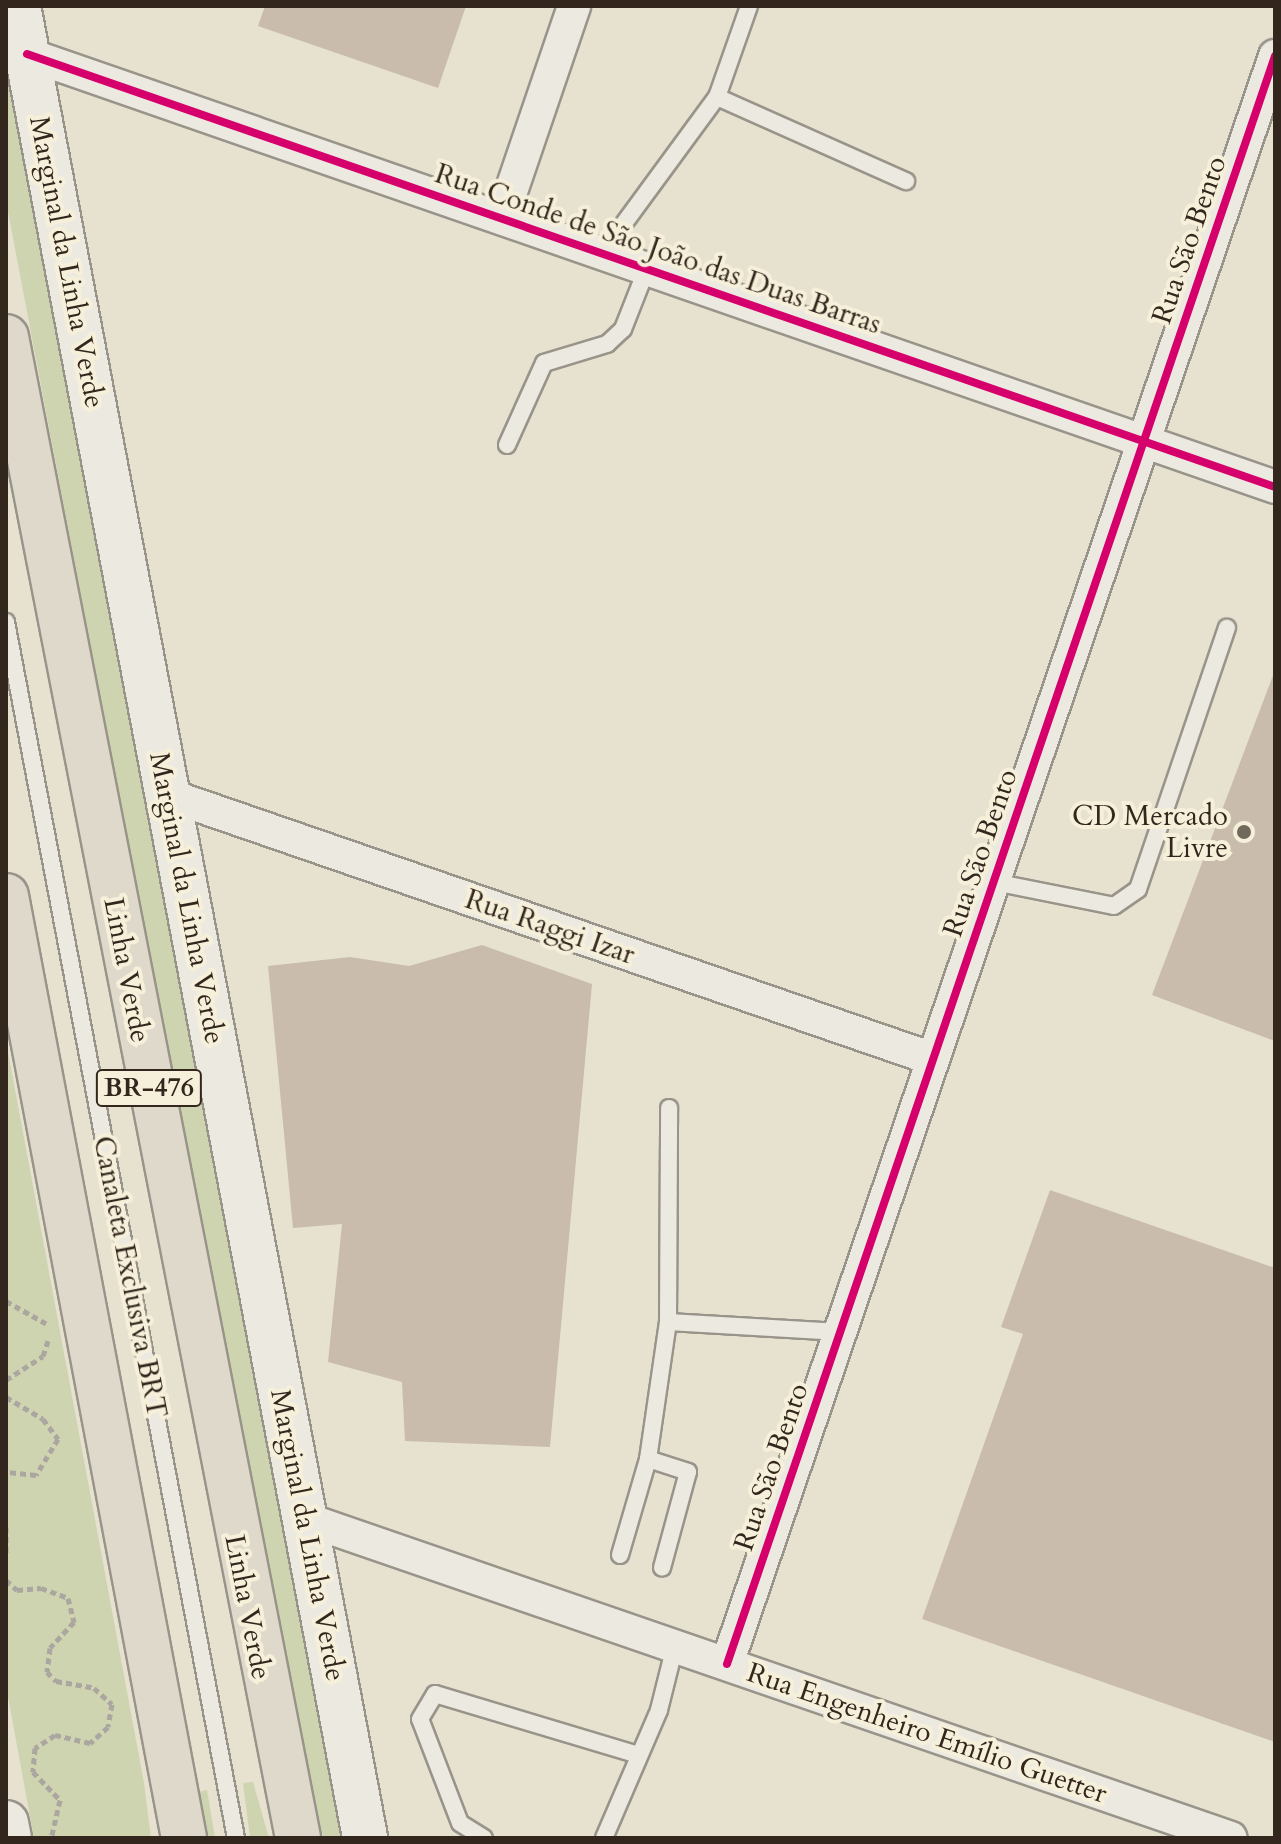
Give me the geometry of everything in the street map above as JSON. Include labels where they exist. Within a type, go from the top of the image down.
[{"type":"highway","name":"Linha Verde","points":[[6,337],[298,1838]]},
{"type":"highway","points":[[6,896],[184,1838]]},
{"type":"main road","name":"Marginal da Linha Verde","points":[[18,6],[365,1838]]},
{"type":"main road","points":[[6,1823],[9,1838]]},
{"type":"street","points":[[502,218],[574,6]]},
{"type":"street","name":"Rua Conde de São João das Duas Barras","points":[[27,54],[1275,487]]},
{"type":"street","name":"Rua São Bento","points":[[727,1664],[1275,56]]},
{"type":"street","name":"Rua Raggi Izar","points":[[168,795],[933,1059]]},
{"type":"street","name":"Rua Engenheiro Emílio Guetter","points":[[305,1519],[1231,1838]]},
{"type":"lane","points":[[603,252],[717,97],[749,6]]},
{"type":"lane","points":[[717,97],[906,181]]},
{"type":"lane","points":[[507,445],[544,363],[607,344],[623,329],[647,268]]},
{"type":"lane","name":"Canaleta Exclusiva BRT","points":[[6,622],[236,1838]]},
{"type":"lane","points":[[994,882],[1114,906],[1138,889],[1227,628]]},
{"type":"lane","points":[[620,1555],[648,1459],[668,1322],[669,1108]]},
{"type":"lane","points":[[668,1322],[841,1332]]},
{"type":"lane","points":[[648,1459],[688,1472],[662,1568]]},
{"type":"lane","points":[[604,1838],[638,1755],[675,1646]]},
{"type":"lane","points":[[484,1838],[460,1823],[420,1719],[435,1694],[638,1755]]},
{"type":"path","points":[[6,1301],[40,1315],[50,1341],[43,1356],[6,1380]]},
{"type":"path","points":[[6,1397],[43,1419],[58,1439],[36,1475],[6,1472]]},
{"type":"path","points":[[6,1527],[6,1553]]},
{"type":"path","points":[[6,1580],[17,1590],[41,1588],[68,1598],[74,1622],[50,1648],[47,1672],[56,1681],[94,1688],[112,1704],[108,1727],[90,1743],[55,1735],[35,1748],[33,1772],[60,1800],[51,1838]]},
{"type":"green space","points":[[6,24],[349,1838],[323,1838],[297,1734],[6,201]]},
{"type":"green space","points":[[6,1041],[144,1783],[151,1838],[34,1838],[6,1686]]},
{"type":"green space","points":[[253,1782],[269,1838],[250,1838],[243,1783]]},
{"type":"green space","points":[[207,1790],[215,1838],[202,1838],[197,1792]]},
{"type":"building","points":[[265,6],[466,6],[438,88],[258,26]]},
{"type":"building","name":"CD Mercado Livre","points":[[1275,670],[1275,1041],[1152,995]]},
{"type":"building","points":[[482,945],[592,984],[550,1447],[405,1441],[402,1382],[328,1362],[342,1224],[293,1228],[268,966],[350,957],[409,966]]},
{"type":"building","points":[[1050,1190],[1275,1268],[1275,1742],[922,1619],[1023,1334],[1001,1327]]},
{"type":"cycle path","points":[[27,54],[1275,487]]},
{"type":"cycle path","points":[[727,1664],[1275,56]]},
{"type":"place","name":"CD Mercado Livre","points":[[1244,832]]}]
